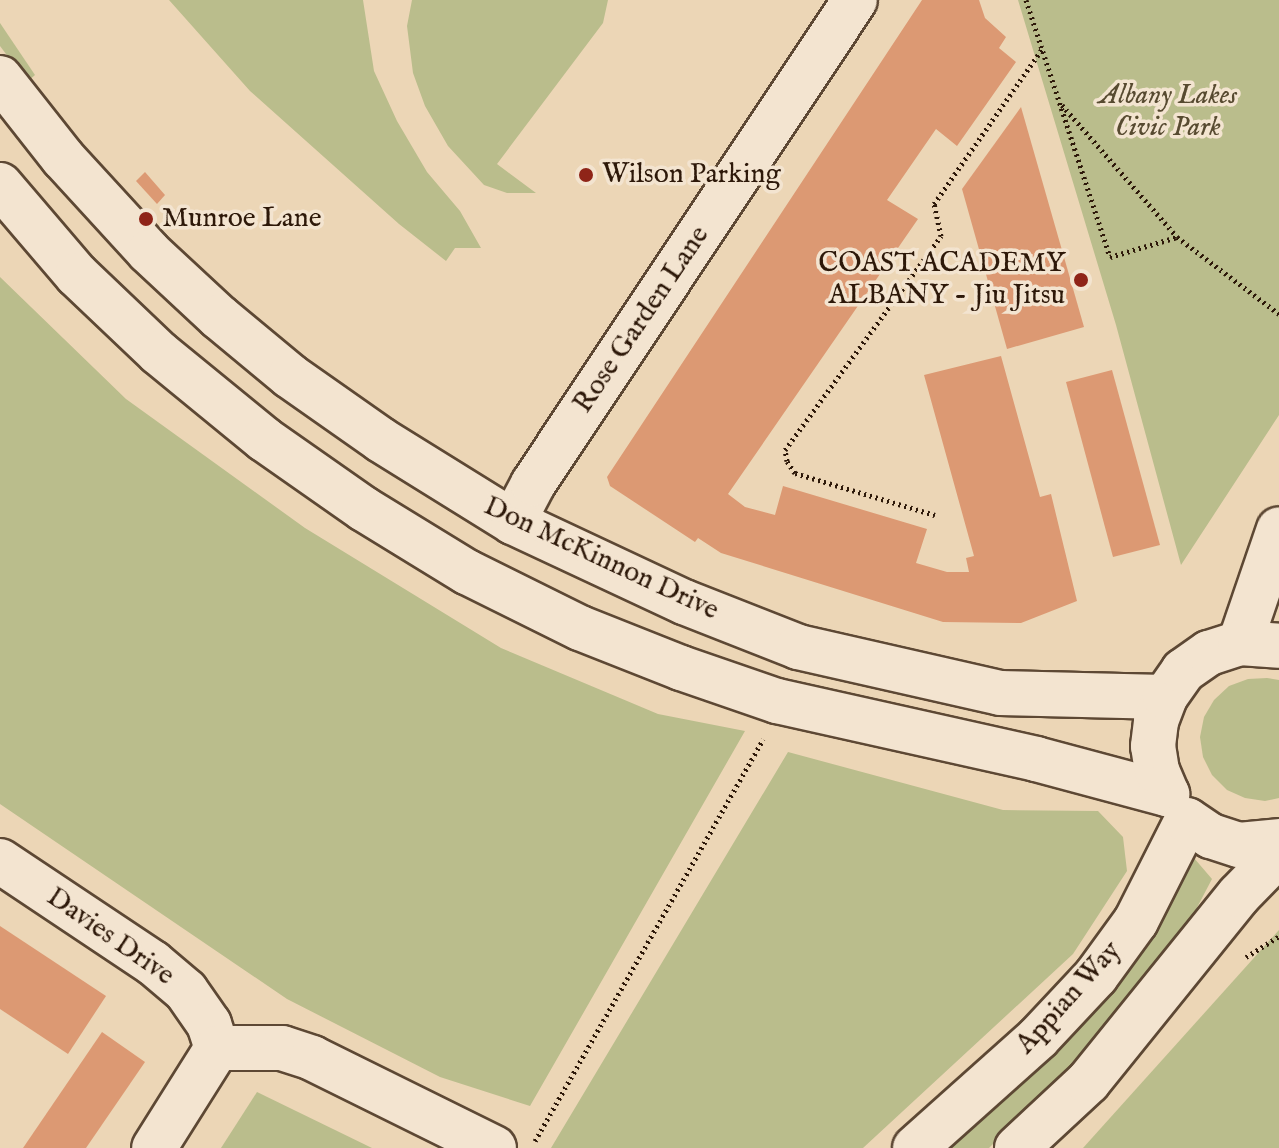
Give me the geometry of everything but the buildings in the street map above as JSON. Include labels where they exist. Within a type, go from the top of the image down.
[{"type":"main road","name":"Rose Garden Lane","points":[[513,522],[524,498],[855,0]]},
{"type":"main road","name":"Don McKinnon Drive","points":[[0,78],[63,158],[149,252],[219,317],[290,376],[381,440],[513,522],[684,602],[798,647],[1000,693],[1165,697]]},
{"type":"main road","points":[[0,185],[77,275],[159,353],[264,439],[364,509],[467,572],[580,628],[681,668],[777,701],[1036,759],[1177,807]]},
{"type":"main road","points":[[1279,529],[1259,644],[1209,653],[1183,671],[1165,697],[1156,721],[1153,746],[1157,771],[1177,807],[1211,836],[1239,845],[1279,841]]},
{"type":"main road","name":"Appian Way","points":[[915,1148],[1038,1038],[1096,976],[1136,921],[1177,807]]},
{"type":"main road","points":[[1017,1148],[1088,1082],[1239,895],[1279,854]]},
{"type":"main road","name":"Davies Drive","points":[[0,861],[153,963],[186,991],[209,1024],[217,1048]]},
{"type":"main road","points":[[154,1148],[217,1048],[282,1048],[312,1058],[494,1148]]},
{"type":"path","points":[[1026,0],[1110,257],[1177,237]]},
{"type":"path","points":[[935,515],[795,473],[787,461],[785,450],[941,236],[934,204],[1042,49]]},
{"type":"path","points":[[1058,99],[1177,237],[1279,314]]},
{"type":"path","points":[[494,1148],[533,1146],[758,751],[777,701]]},
{"type":"green space","points":[[169,0],[363,0],[374,71],[397,121],[427,172],[460,211],[481,248],[455,248],[446,261],[399,224],[250,91]]},
{"type":"green space","points":[[412,0],[608,0],[603,23],[497,164],[536,193],[507,193],[484,185],[448,146],[425,106],[413,73],[407,26]]},
{"type":"green space","name":"Albany Lakes Civic Park","points":[[1018,0],[1279,0],[1279,415],[1181,565],[1116,325]]},
{"type":"green space","points":[[0,23],[35,75],[27,82],[0,46]]},
{"type":"green space","points":[[0,277],[126,399],[305,528],[501,648],[658,714],[745,731],[530,1106],[440,1077],[287,999],[0,804]]},
{"type":"green space","points":[[1248,679],[1279,680],[1279,798],[1265,801],[1245,798],[1227,790],[1212,775],[1203,757],[1200,737],[1204,717],[1214,700],[1229,686]]},
{"type":"green space","points":[[788,752],[1003,810],[1098,811],[1123,837],[1127,871],[1073,954],[863,1148],[551,1148]]},
{"type":"green space","points":[[1194,858],[1212,879],[1182,936],[1141,996],[989,1148],[941,1148],[1172,894]]},
{"type":"green space","points":[[1279,930],[1279,1148],[1083,1148]]},
{"type":"green space","points":[[257,1092],[372,1148],[221,1148]]},
{"type":"place","name":"Wilson Parking","points":[[586,175]]},
{"type":"place","name":"Munroe Lane","points":[[146,219]]},
{"type":"place","name":"COAST ACADEMY ALBANY - Jiu Jitsu","points":[[1081,280]]}]
